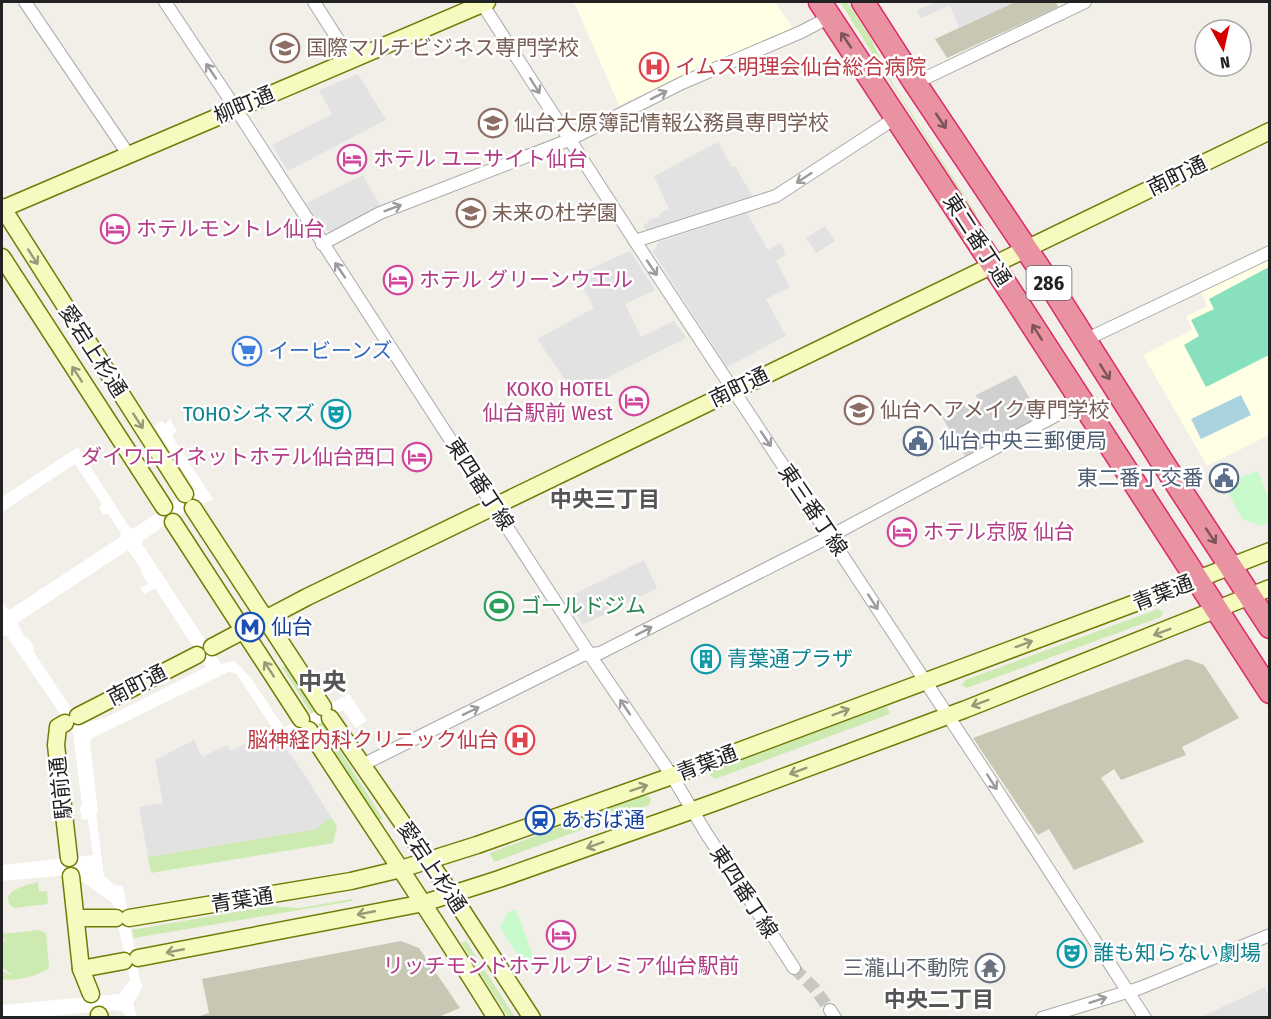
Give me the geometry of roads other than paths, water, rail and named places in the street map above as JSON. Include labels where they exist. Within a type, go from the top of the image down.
[{"type":"highway","name":"東二番丁通","points":[[863,2],[1232,566],[1260,592],[1269,627]]},
{"type":"highway","name":"東二番丁通","points":[[825,9],[1269,692]]},
{"type":"street","points":[[25,2],[128,154]]},
{"type":"street","name":"東四番丁線","points":[[165,2],[672,776],[794,968]]},
{"type":"street","points":[[314,2],[351,60]]},
{"type":"street","name":"柳町通","points":[[2,208],[483,2]]},
{"type":"street","name":"東三番丁線","points":[[483,2],[569,140],[1145,1017]]},
{"type":"street","points":[[915,83],[1085,2]]},
{"type":"street","points":[[322,244],[380,213],[569,140],[682,83],[801,32],[825,9]]},
{"type":"street","points":[[635,241],[776,196],[897,117]]},
{"type":"street","name":"南町通","points":[[71,720],[265,619],[494,506],[1269,131]]},
{"type":"street","name":"愛宕上杉通","points":[[2,208],[265,619],[532,1017]]},
{"type":"street","points":[[1084,340],[1269,252]]},
{"type":"street","name":"愛宕上杉通","points":[[2,257],[164,507]]},
{"type":"street","points":[[362,765],[567,663],[583,656],[600,653],[830,536],[1081,402]]},
{"type":"street","name":"愛宕上杉通","points":[[173,522],[372,829],[424,903],[496,1017]]},
{"type":"street","name":"青葉通","points":[[76,918],[123,918],[351,881],[401,869],[477,845],[672,776],[1269,551]]},
{"type":"street","name":"青葉通","points":[[81,969],[424,903],[452,895],[693,810],[948,715],[1260,592]]},
{"type":"street","name":"駅前通","points":[[69,858],[56,745],[58,727],[71,720]]},
{"type":"street","points":[[70,876],[81,969],[91,994]]},
{"type":"street","points":[[1042,1017],[1140,988],[1269,935]]},
{"type":"water","points":[[1241,395],[1251,415],[1201,439],[1191,419]]},
{"type":"tunnel","points":[[794,968],[815,989],[830,1010]]},
{"type":"place","name":"国際マルチビジネス専門学校","points":[[285,48]]},
{"type":"place","name":"イムス明理会仙台総合病院","points":[[654,67]]},
{"type":"place","name":"仙台大原簿記情報公務員専門学校","points":[[493,123]]},
{"type":"place","name":"ホテル ユニサイト仙台","points":[[352,159]]},
{"type":"place","name":"未来の杜学園","points":[[471,213]]},
{"type":"place","name":"ホテルモントレ仙台","points":[[115,229]]},
{"type":"place","name":"ホテル グリーンウエル","points":[[398,280]]},
{"type":"place","name":"イービーンズ","points":[[247,351]]},
{"type":"place","name":"KOKO HOTEL 仙台駅前 West","points":[[634,401]]},
{"type":"place","name":"仙台ヘアメイク専門学校","points":[[859,410]]},
{"type":"place","name":"TOHOシネマズ","points":[[336,414]]},
{"type":"place","name":"仙台中央三郵便局","points":[[918,441]]},
{"type":"place","name":"ダイワロイネットホテル仙台西口","points":[[417,457]]},
{"type":"place","name":"東二番丁交番","points":[[1224,478]]},
{"type":"place","name":"ホテル京阪 仙台","points":[[902,532]]},
{"type":"place","name":"ゴールドジム","points":[[499,606]]},
{"type":"place","name":"仙台","points":[[250,627]]},
{"type":"place","name":"青葉通プラザ","points":[[706,659]]},
{"type":"place","name":"脳神経内科クリニック仙台","points":[[520,740]]},
{"type":"place","name":"あおば通","points":[[540,820]]},
{"type":"place","name":"リッチモンドホテルプレミア仙台駅前","points":[[561,935]]},
{"type":"place","name":"誰も知らない劇場","points":[[1072,953]]},
{"type":"place","name":"三瀧山不動院","points":[[990,968]]},
{"type":"district","name":"中央三丁目","points":[[605,499]]},
{"type":"district","name":"中央","points":[[322,682]]},
{"type":"district","name":"中央二丁目","points":[[939,999]]}]
